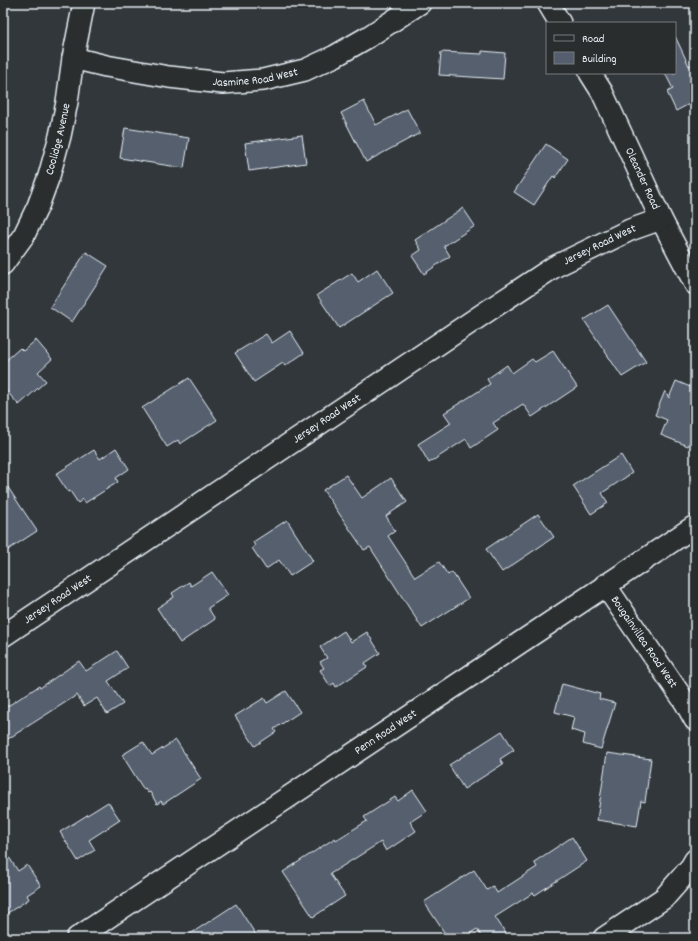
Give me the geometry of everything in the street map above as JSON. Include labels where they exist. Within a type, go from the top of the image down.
[{"type":"street","name":"Coolidge Avenue","points":[[3,264],[24,235],[38,206],[47,182],[68,102],[73,58],[84,3]]},
{"type":"street","name":"Jasmine Road West","points":[[73,58],[106,66],[169,77],[222,84],[263,80],[305,70],[335,56],[368,37],[420,3]]},
{"type":"street","points":[[548,3],[559,22]]},
{"type":"street","name":"Oleander Road","points":[[591,74],[602,92],[661,219],[695,284]]},
{"type":"street","name":"Jersey Road West","points":[[3,636],[554,267],[630,230],[661,219]]},
{"type":"street","name":"Penn Road West","points":[[77,938],[695,526]]},
{"type":"street","name":"Bougainvillea Road West","points":[[605,585],[685,702],[695,720]]},
{"type":"street","points":[[604,938],[664,898],[692,868],[695,860]]},
{"type":"building","points":[[676,38],[689,66],[695,63],[695,101],[676,111],[667,92],[673,89],[666,74],[676,74]]},
{"type":"building","points":[[482,51],[505,53],[503,79],[439,75],[441,52],[482,54]]},
{"type":"building","points":[[364,101],[376,125],[407,109],[420,133],[366,162],[341,113]]},
{"type":"building","points":[[125,128],[189,138],[184,168],[120,158]]},
{"type":"building","points":[[302,135],[306,163],[249,171],[245,143]]},
{"type":"building","points":[[546,144],[568,159],[555,178],[553,176],[534,205],[514,192]]},
{"type":"building","points":[[463,208],[475,226],[444,246],[450,256],[424,274],[412,256],[421,250],[415,240]]},
{"type":"building","points":[[86,252],[108,266],[72,322],[50,307]]},
{"type":"building","points":[[377,269],[393,293],[339,328],[317,295],[352,273],[358,282]]},
{"type":"building","points":[[608,305],[646,362],[622,377],[584,320]]},
{"type":"building","points":[[290,331],[304,353],[285,366],[283,363],[254,382],[235,353],[266,334],[272,343]]},
{"type":"building","points":[[36,340],[52,359],[38,372],[46,381],[19,405],[3,387],[3,363],[20,348],[23,351]]},
{"type":"building","points":[[553,351],[577,387],[532,417],[523,404],[493,423],[498,430],[471,448],[466,439],[429,463],[418,444],[451,423],[444,413],[490,384],[487,379],[507,365],[512,373],[532,359],[535,362]]},
{"type":"building","points":[[189,378],[217,420],[180,444],[178,440],[167,447],[142,408]]},
{"type":"building","points":[[676,381],[695,389],[695,429],[688,446],[661,435],[667,420],[655,415],[665,391],[669,398]]},
{"type":"building","points":[[116,448],[129,469],[116,478],[118,482],[85,503],[83,499],[78,503],[70,491],[68,492],[56,474],[94,450],[100,459]]},
{"type":"building","points":[[621,455],[632,473],[602,493],[608,503],[591,514],[573,486]]},
{"type":"building","points":[[346,475],[362,498],[391,478],[407,502],[386,516],[395,531],[388,536],[415,577],[439,562],[448,575],[452,572],[469,598],[422,628],[370,547],[364,550],[323,490]]},
{"type":"building","points":[[3,480],[37,531],[3,553]]},
{"type":"building","points":[[538,514],[554,537],[502,572],[486,549]]},
{"type":"building","points":[[287,520],[313,561],[290,576],[279,560],[266,569],[252,548],[255,546],[253,542]]},
{"type":"building","points":[[212,572],[228,595],[208,608],[215,619],[180,643],[157,608],[174,597],[172,593],[189,582],[191,586]]},
{"type":"building","points":[[344,631],[351,642],[367,632],[380,653],[365,663],[367,667],[336,687],[334,683],[330,686],[320,670],[324,668],[320,662],[327,658],[320,647]]},
{"type":"building","points":[[117,651],[128,668],[108,681],[123,704],[107,714],[97,698],[84,706],[77,695],[3,742],[3,709],[39,686],[40,688],[79,661],[86,671]]},
{"type":"building","points":[[562,684],[600,694],[599,699],[615,703],[601,749],[583,744],[585,734],[571,730],[574,717],[555,712]]},
{"type":"building","points":[[286,691],[300,712],[274,729],[276,732],[255,746],[235,716],[264,698],[267,703]]},
{"type":"building","points":[[502,731],[514,750],[500,759],[503,764],[464,789],[449,765]]},
{"type":"building","points":[[176,740],[201,779],[163,804],[161,801],[157,804],[150,792],[148,793],[145,789],[144,790],[122,755],[143,742],[152,755]]},
{"type":"building","points":[[607,753],[651,759],[645,802],[641,801],[637,826],[597,820]]},
{"type":"building","points":[[413,790],[427,811],[410,822],[416,831],[386,851],[381,842],[330,874],[345,896],[313,917],[283,872],[335,838],[336,840],[367,821],[364,817],[395,797],[398,801]]},
{"type":"building","points":[[108,802],[120,820],[89,840],[95,850],[78,861],[60,832]]},
{"type":"building","points":[[572,837],[587,861],[535,895],[533,893],[495,917],[509,938],[482,938],[477,929],[463,938],[448,938],[424,902],[474,870],[487,890],[493,886],[497,893],[537,867],[534,862]]},
{"type":"building","points":[[3,848],[18,871],[27,865],[41,886],[27,895],[29,899],[3,916]]},
{"type":"building","points":[[236,904],[258,938],[184,938]]}]
